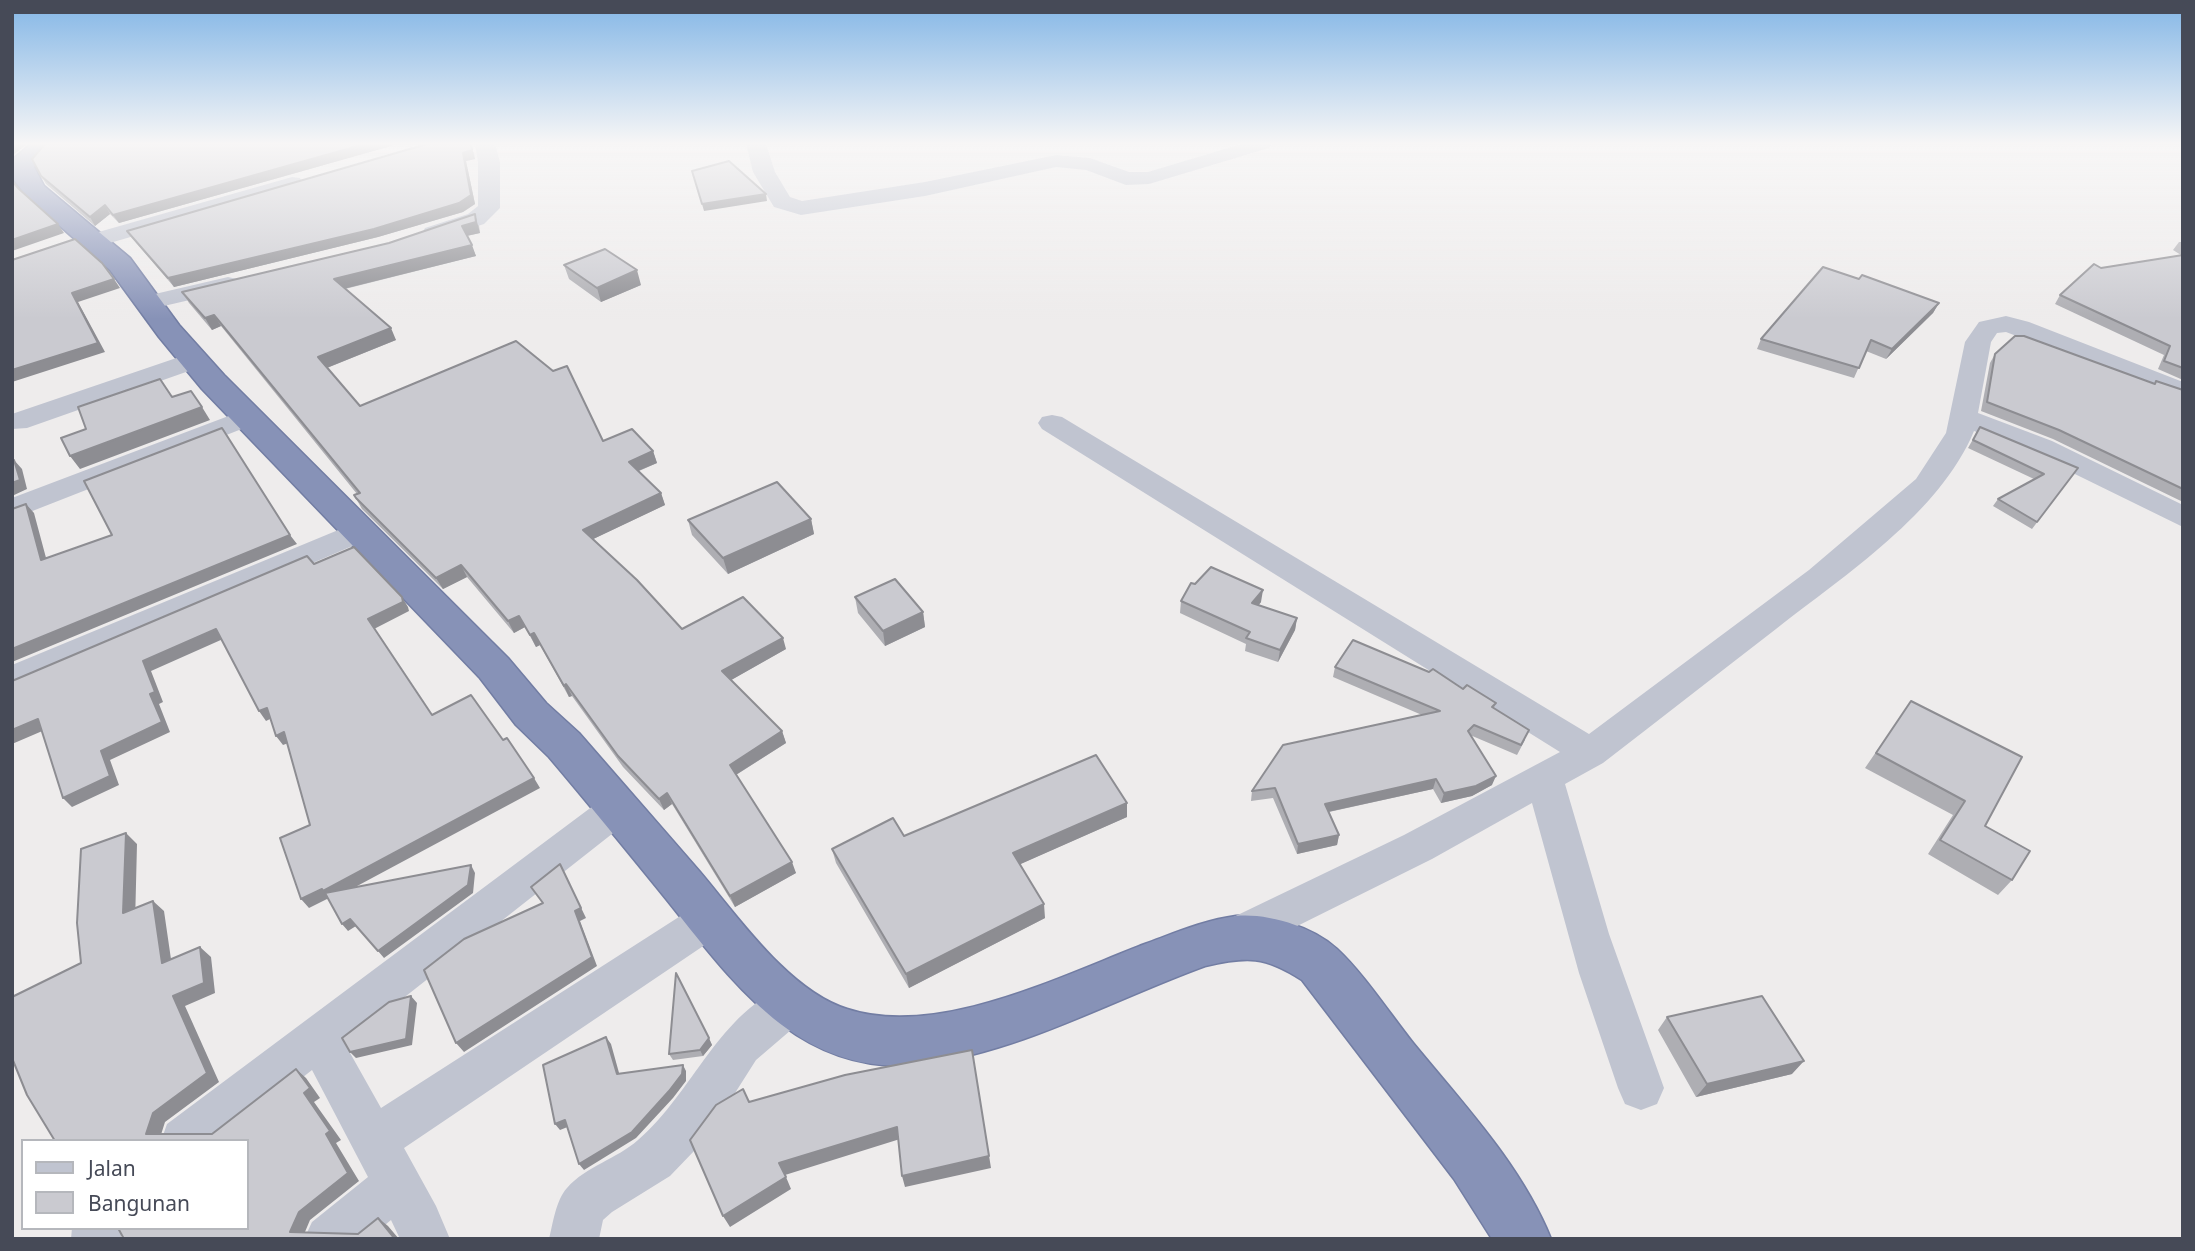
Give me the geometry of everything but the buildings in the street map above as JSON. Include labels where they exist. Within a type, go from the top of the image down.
[{"type":"highway","points":[[46,202],[83,239],[134,279],[169,331],[194,360],[494,668],[618,808],[710,919],[790,1004],[819,1022],[855,1037],[899,1042],[940,1037],[1008,1018],[1155,961],[1236,936],[1267,937],[1290,945],[1319,964],[1473,1160],[1502,1201],[1523,1239]]},
{"type":"street","points":[[83,239],[220,202]]},
{"type":"street","points":[[416,237],[484,215],[489,202]]},
{"type":"street","points":[[783,202],[801,208],[838,202]]},
{"type":"street","points":[[151,302],[253,278]]},
{"type":"street","points":[[1236,936],[1418,847],[1590,753],[1887,523],[1927,485],[1960,433],[1978,342],[1983,331],[1997,325],[2020,327],[2168,386],[2183,365]]},
{"type":"street","points":[[17,422],[194,360]]},
{"type":"street","points":[[12,509],[247,417]]},
{"type":"street","points":[[1964,417],[2042,447],[2183,517]]},
{"type":"street","points":[[1052,423],[1188,504],[1324,591],[1502,695],[1590,753]]},
{"type":"street","points":[[12,679],[360,531]]},
{"type":"street","points":[[1545,778],[1614,1021],[1641,1088]]},
{"type":"street","points":[[187,1139],[317,1035],[618,808]]},
{"type":"street","points":[[374,1140],[710,919]]},
{"type":"street","points":[[574,1239],[575,1225],[582,1207],[595,1195],[653,1159],[694,1118],[740,1045],[790,1004]]},
{"type":"street","points":[[317,1035],[398,1183],[425,1239]]},
{"type":"street","points":[[329,1239],[398,1183]]}]
